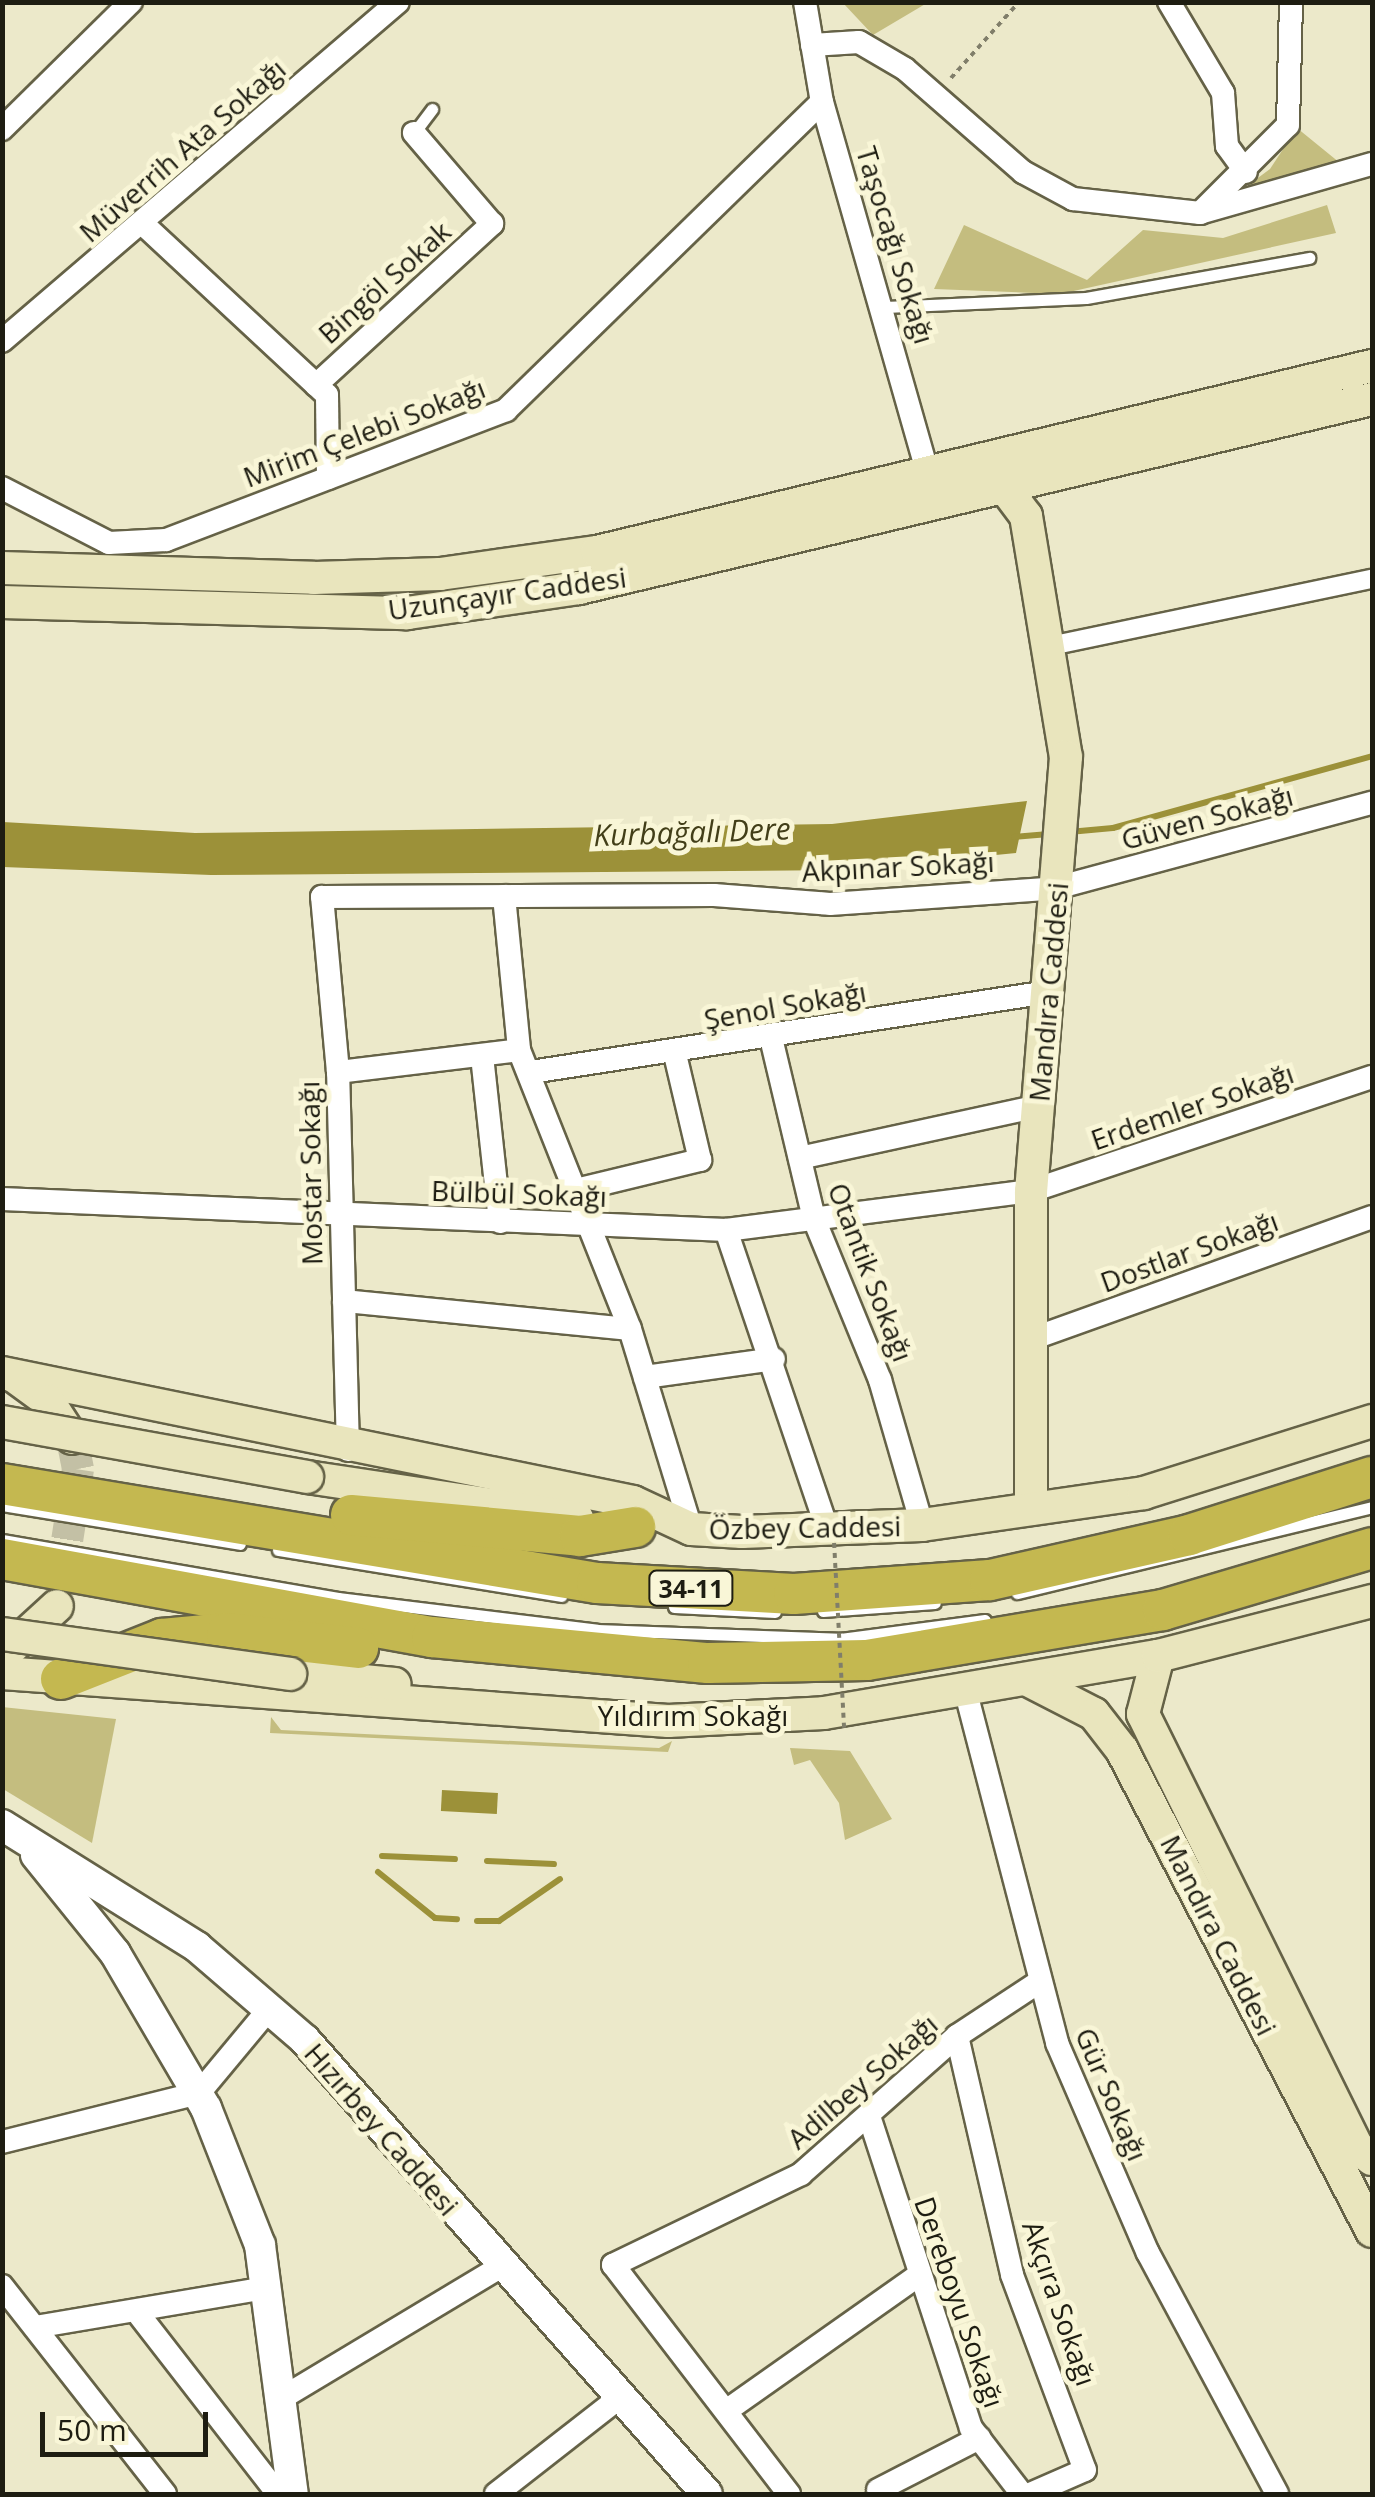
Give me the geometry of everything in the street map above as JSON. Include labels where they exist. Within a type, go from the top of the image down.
[{"type":"highway","name":"34-11","points":[[2,1484],[598,1583],[794,1594],[990,1580],[1189,1535],[1372,1476]]},
{"type":"highway","points":[[110,1499],[189,1494],[580,1536],[635,1527]]},
{"type":"highway","points":[[1163,1610],[1372,1548]]},
{"type":"highway","points":[[2,1559],[432,1637],[708,1663]]},
{"type":"highway","points":[[61,1679],[162,1639],[227,1633],[440,1657],[708,1663],[866,1660],[1163,1610],[1372,1569]]},
{"type":"main road","name":"Uzunçayır Caddesi","points":[[2,602],[406,613],[579,588],[994,475],[1372,366]]},
{"type":"main road","name":"Uzunçayır Caddesi","points":[[994,475],[1038,481],[1372,400]]},
{"type":"main road","points":[[994,475],[1026,516]]},
{"type":"main road","points":[[1026,516],[1038,481]]},
{"type":"main road","name":"Uzunçayır Caddesi","points":[[2,568],[440,574],[597,552],[933,490]]},
{"type":"main road","name":"Mandıra Caddesi","points":[[1026,516],[1066,757],[1032,1191],[1026,1341],[1032,1509]]},
{"type":"main road","points":[[7,1373],[48,1400],[72,1438]]},
{"type":"main road","name":"Özbey Caddesi","points":[[7,1373],[348,1450],[633,1502],[691,1529],[922,1525],[1144,1492],[1372,1421]]},
{"type":"main road","points":[[2,1422],[306,1477],[635,1527],[691,1529]]},
{"type":"main road","name":"Yıldırım Sokağı","points":[[2,1673],[582,1716],[824,1713],[1158,1656],[1372,1601]]},
{"type":"main road","points":[[2,1652],[57,1606]]},
{"type":"main road","points":[[2,1634],[582,1716]]},
{"type":"main road","name":"Mandıra Caddesi","points":[[1158,1656],[1143,1714],[1357,2148],[1372,2159]]},
{"type":"main road","name":"Mandıra Caddesi","points":[[1025,1679],[1061,1690],[1122,1750],[1367,2219]]},
{"type":"main road","points":[[1367,2219],[1357,2185],[1372,2167]]},
{"type":"street","points":[[2,129],[130,2]]},
{"type":"street","name":"Müverrih Ata Sokağı","points":[[2,341],[398,2]]},
{"type":"street","name":"Taşocağı Sokağı","points":[[805,2],[822,102],[886,308],[933,490]]},
{"type":"street","points":[[1169,2],[1223,94],[1226,146],[1246,172]]},
{"type":"street","points":[[1200,213],[1246,172],[1288,125],[1291,2]]},
{"type":"street","points":[[812,45],[859,42],[938,93],[1023,172],[1072,198],[1200,213],[1372,164]]},
{"type":"street","name":"Mirim Çelebi Sokağı","points":[[109,543],[166,540],[506,410],[822,102]]},
{"type":"street","name":"Bingöl Sokak","points":[[316,385],[492,224],[414,133]]},
{"type":"street","points":[[143,224],[327,395],[328,478]]},
{"type":"street","points":[[2,488],[109,543]]},
{"type":"street","points":[[56,571],[109,543]]},
{"type":"street","points":[[1050,646],[1372,579]]},
{"type":"street","name":"Güven Sokağı","points":[[1056,888],[1372,803]]},
{"type":"street","name":"Akpınar Sokağı","points":[[322,896],[830,904],[1056,888]]},
{"type":"street","name":"Mostar Sokağı","points":[[322,896],[338,1072],[338,1218],[348,1450]]},
{"type":"street","points":[[504,896],[519,1050],[630,1328],[691,1529]]},
{"type":"street","name":"Şenol Sokağı","points":[[531,1072],[675,1054],[1048,992]]},
{"type":"street","name":"Otantik Sokağı","points":[[772,1038],[814,1219],[880,1380],[922,1525]]},
{"type":"street","points":[[338,1072],[519,1050]]},
{"type":"street","points":[[576,1190],[700,1160],[675,1054]]},
{"type":"street","points":[[482,1056],[500,1222]]},
{"type":"street","name":"Erdemler Sokağı","points":[[1032,1191],[1372,1076]]},
{"type":"street","points":[[800,1158],[1038,1106]]},
{"type":"street","name":"Bülbül Sokağı","points":[[2,1199],[338,1218],[726,1230],[1032,1191]]},
{"type":"street","name":"Dostlar Sokağı","points":[[1026,1341],[1372,1217]]},
{"type":"street","points":[[726,1230],[830,1528]]},
{"type":"street","points":[[344,1302],[630,1328]]},
{"type":"street","points":[[644,1377],[774,1359]]},
{"type":"street","name":"Gür Sokağı","points":[[965,1689],[1036,1984],[1148,2253],[1277,2494]]},
{"type":"street","points":[[12,1831],[115,1953],[199,2094],[260,2245],[287,2395],[293,2494]]},
{"type":"street","name":"Hızırbey Caddesi","points":[[12,1831],[197,1947],[269,2009],[620,2397],[699,2492]]},
{"type":"street","name":"Adilbey Sokağı","points":[[729,2409],[613,2265],[801,2174],[958,2036],[1036,1984]]},
{"type":"street","points":[[2,2142],[199,2094],[269,2009]]},
{"type":"street","name":"Akçıra Sokağı","points":[[958,2036],[1012,2275],[1086,2470],[1030,2494]]},
{"type":"street","name":"Dereboyu Sokağı","points":[[869,2116],[914,2278],[979,2438],[1022,2494]]},
{"type":"street","points":[[287,2395],[502,2266]]},
{"type":"street","points":[[789,2494],[729,2409],[914,2278]]},
{"type":"street","points":[[2,2286],[165,2494]]},
{"type":"street","points":[[35,2327],[140,2316],[266,2288]]},
{"type":"street","points":[[140,2316],[278,2494]]},
{"type":"street","points":[[496,2494],[620,2397]]},
{"type":"street","points":[[876,2493],[979,2438]]},
{"type":"lane","points":[[414,133],[432,109]]},
{"type":"lane","points":[[886,308],[1086,298],[1309,258]]},
{"type":"lane","points":[[2,1505],[506,1591],[734,1612],[878,1610],[1033,1591],[1372,1506]]},
{"type":"lane","points":[[2,1540],[338,1598],[597,1630],[839,1639],[1125,1603],[1372,1529]]},
{"type":"path","points":[[938,93],[1018,2]]},
{"type":"path","points":[[830,1528],[844,1729]]},
{"type":"shaded area","points":[[843,3],[927,3],[873,35]]},
{"type":"shaded area","points":[[1297,128],[1340,163],[1243,189],[1270,169]]},
{"type":"shaded area","points":[[1327,205],[1336,233],[1060,294],[934,289],[964,225],[1087,280],[1143,230],[1223,238]]},
{"type":"shaded area","points":[[2,1707],[116,1719],[92,1843],[3,1789]]},
{"type":"shaded area","points":[[271,1717],[281,1730],[659,1748],[672,1741],[668,1752],[270,1733]]},
{"type":"shaded area","points":[[790,1748],[850,1751],[892,1819],[845,1840],[839,1803],[810,1760],[794,1765]]},
{"type":"water","points":[[1027,801],[1016,853],[844,870],[211,875],[3,867],[3,822],[195,833],[832,824]]},
{"type":"water","points":[[442,1790],[498,1793],[497,1814],[441,1811]]},
{"type":"waterway","name":"Kurbağalı Dere","points":[[1069,832],[1113,828],[1372,756]]},
{"type":"waterway","name":"Kurbağalı Dere","points":[[1014,837],[1052,834]]},
{"type":"waterway","points":[[382,1856],[455,1859]]},
{"type":"waterway","points":[[487,1861],[554,1864]]},
{"type":"waterway","points":[[378,1872],[435,1918],[457,1919]]},
{"type":"waterway","points":[[477,1921],[499,1921],[560,1879]]},
{"type":"tunnel","points":[[60,1587],[78,1469],[72,1438]]}]
